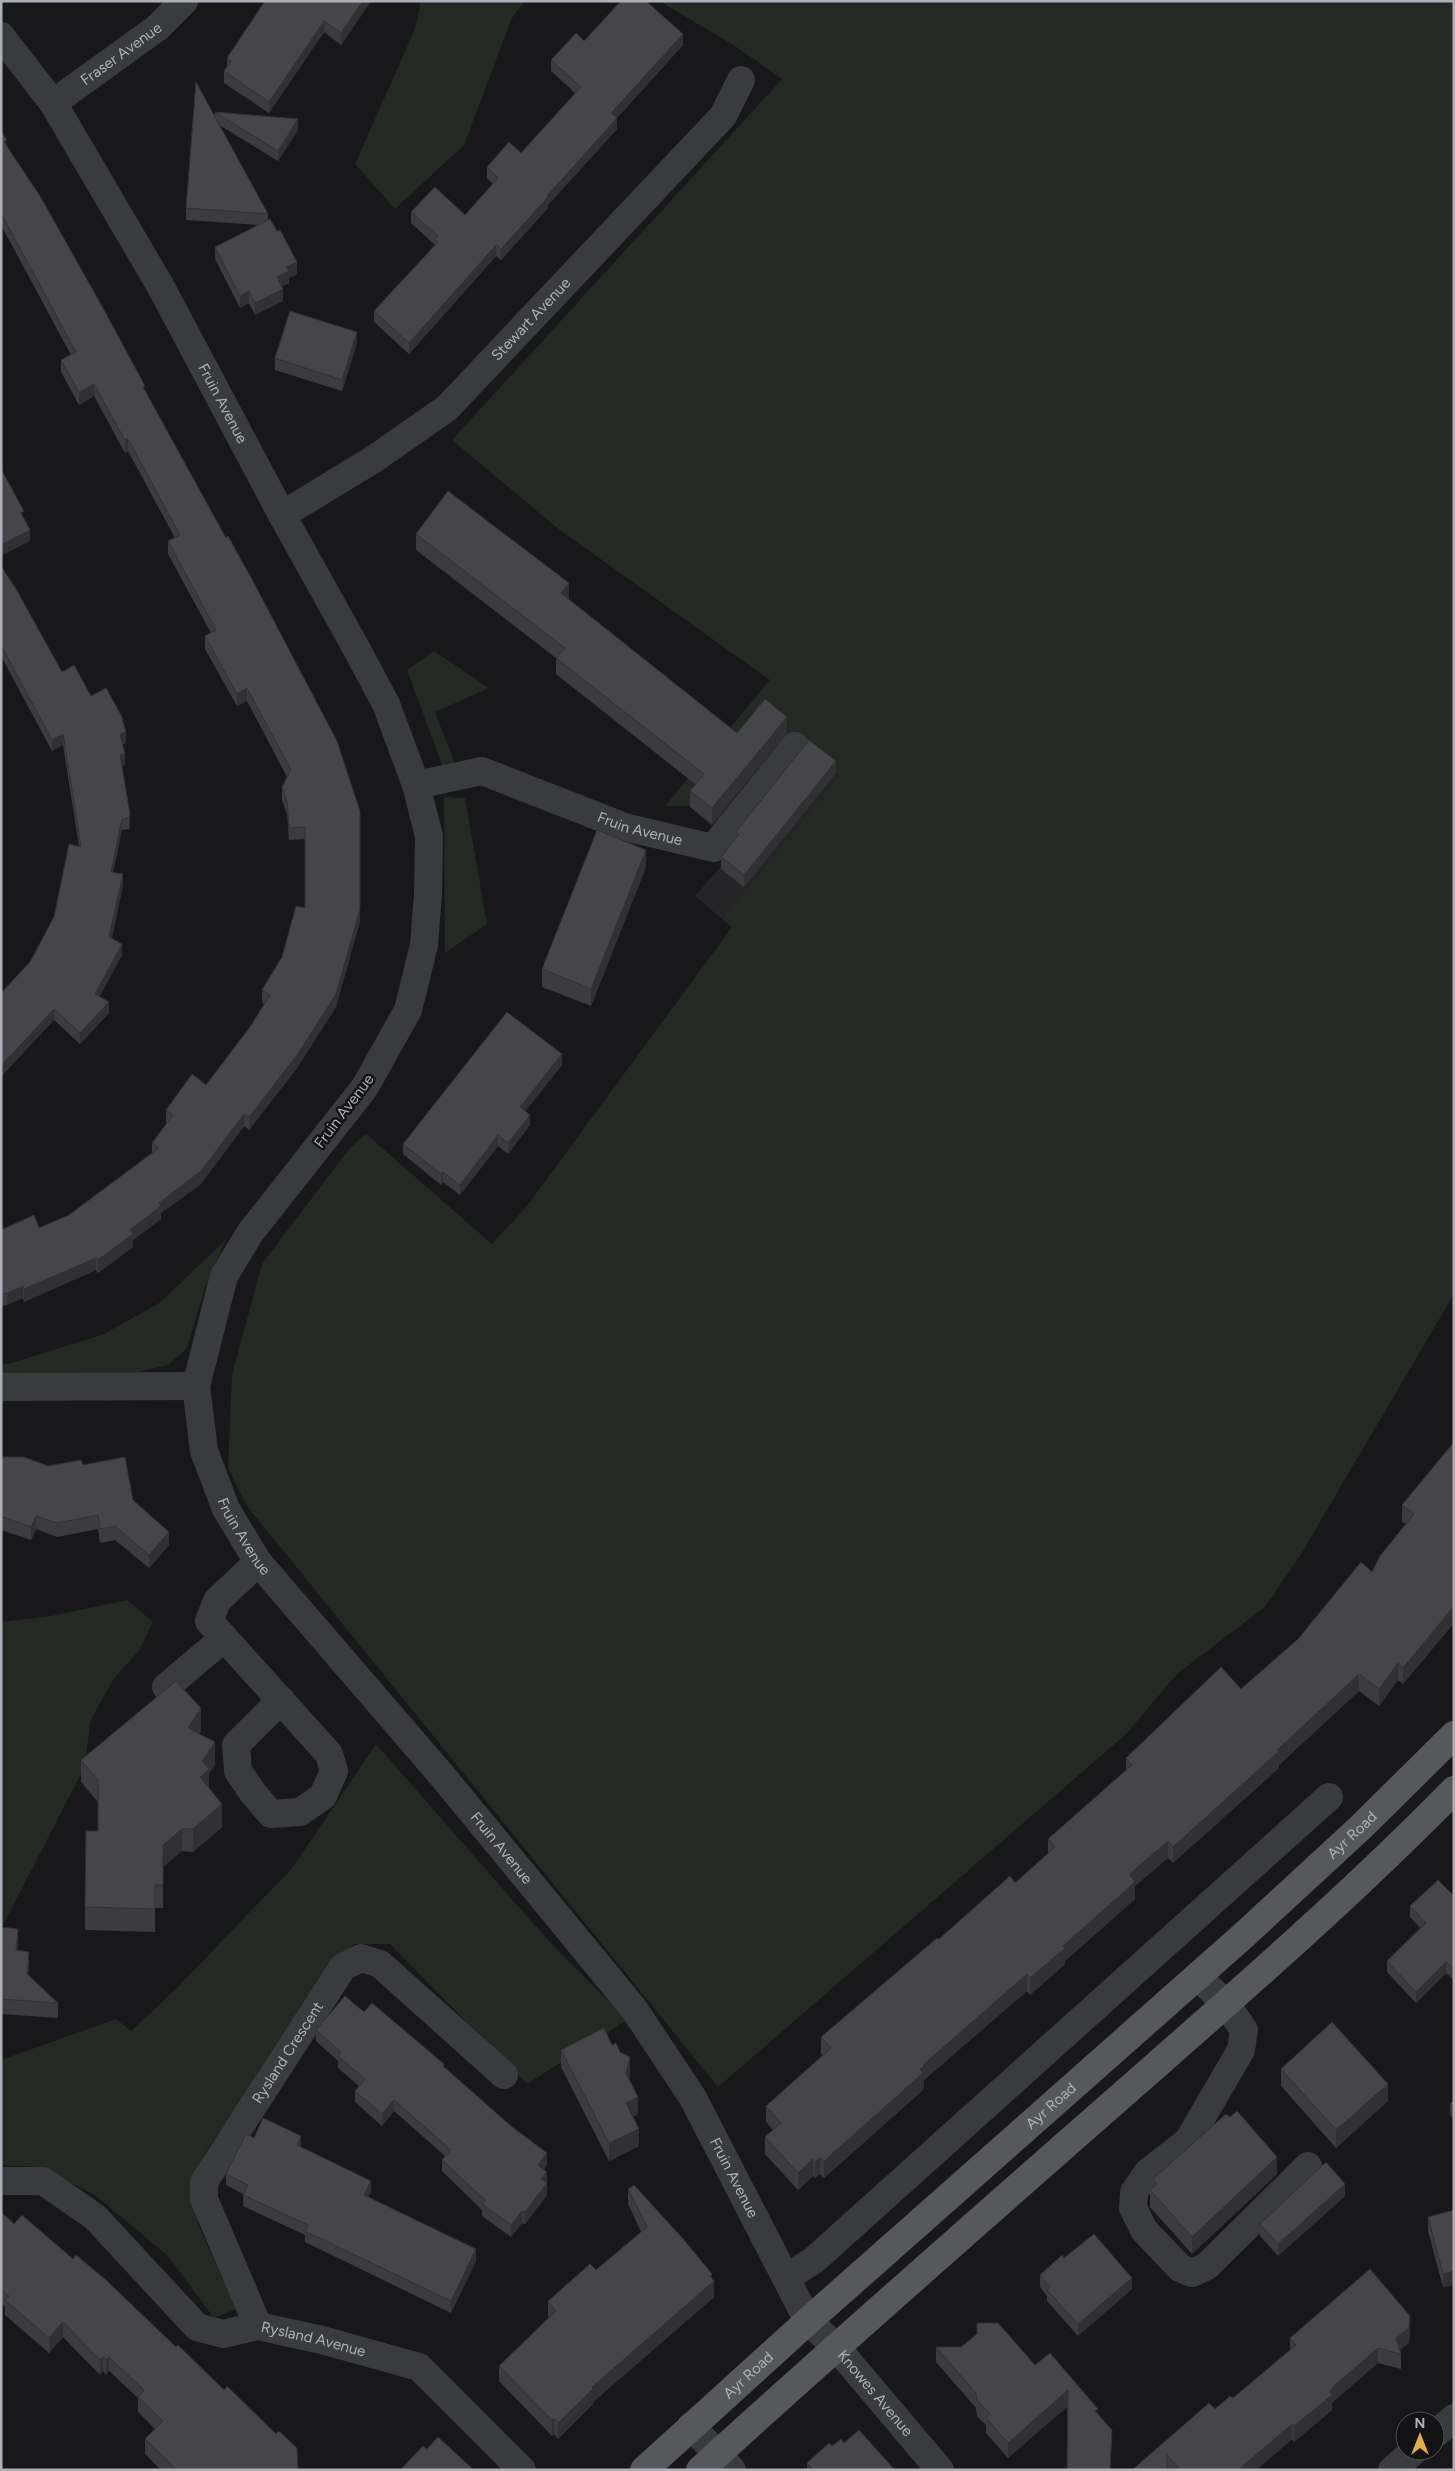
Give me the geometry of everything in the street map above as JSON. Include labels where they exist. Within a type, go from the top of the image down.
[{"type":"main road","name":"Ayr Road","points":[[644,2470],[808,2321],[1197,1976],[1361,1827],[1454,1735]]},
{"type":"main road","points":[[716,2465],[836,2347],[1226,2004],[1408,1836],[1454,1790]]},
{"type":"street","name":"Fraser Avenue","points":[[53,103],[157,28],[184,1]]},
{"type":"street","name":"Fruin Avenue","points":[[1,36],[53,103],[161,287],[282,515],[386,704],[416,785],[429,836],[428,894],[424,945],[408,1010],[365,1088],[256,1225],[224,1276],[196,1386],[204,1451],[226,1509],[258,1562],[444,1778],[634,2008],[693,2098],[808,2321]]},
{"type":"street","name":"Stewart Avenue","points":[[282,515],[374,459],[447,408],[723,116],[741,80]]},
{"type":"street","name":"Fruin Avenue","points":[[416,785],[482,772],[625,827],[713,848],[795,746]]},
{"type":"street","points":[[1,1387],[196,1386]]},
{"type":"street","points":[[258,1562],[217,1601],[209,1621],[281,1700]]},
{"type":"street","points":[[166,1687],[224,1638]]},
{"type":"street","points":[[786,2278],[814,2260],[1329,1797]]},
{"type":"street","name":"Rysland Crescent","points":[[258,2326],[204,2199],[204,2182],[343,1967],[361,1958],[380,1964],[504,2075]]},
{"type":"street","points":[[1197,1976],[1226,2004],[1244,2030],[1241,2050],[1188,2141],[1148,2172],[1134,2192],[1134,2208],[1144,2230],[1180,2268],[1192,2273],[1207,2266],[1308,2166]]},
{"type":"street","name":"Rysland Avenue","points":[[1,2181],[43,2181],[95,2217],[197,2327],[223,2334],[258,2326],[322,2340],[419,2367],[522,2470]]},
{"type":"street","name":"Knowes Avenue","points":[[808,2321],[836,2347],[940,2470]]},
{"type":"street","points":[[691,2426],[716,2465]]},
{"type":"street","points":[[1392,2470],[1402,2461]]},
{"type":"shaded area","points":[[421,1],[525,1],[512,18],[464,145],[395,209],[355,164],[415,29]]},
{"type":"shaded area","points":[[659,1],[1454,1],[1454,1294],[1301,1554],[1265,1607],[1178,1673],[1125,1735],[718,2087],[247,1506],[228,1468],[232,1375],[262,1264],[349,1149],[366,1134],[492,1244],[527,1206],[732,927],[722,919],[840,776],[764,710],[689,806],[665,806],[770,680],[556,527],[452,440],[782,79],[735,46]]},
{"type":"shaded area","points":[[434,651],[489,688],[435,712],[455,764],[443,767],[407,670]]},
{"type":"shaded area","points":[[764,710],[841,776],[722,919],[695,896],[736,849],[689,806]]},
{"type":"shaded area","points":[[444,797],[465,798],[487,924],[445,953]]},
{"type":"shaded area","points":[[226,1239],[205,1288],[187,1348],[168,1365],[137,1372],[1,1375],[1,1365],[104,1334],[161,1302]]},
{"type":"shaded area","points":[[127,1600],[153,1622],[140,1649],[113,1680],[90,1721],[85,1766],[3,1925],[1,1924],[1,1622],[51,1616]]},
{"type":"shaded area","points":[[376,1744],[546,1938],[627,2020],[527,2084],[390,1944],[353,1944],[208,2148],[192,2178],[198,2224],[236,2309],[214,2318],[168,2256],[95,2195],[40,2167],[1,2165],[1,2060],[116,2019],[131,2031],[176,1989],[293,1867]]},
{"type":"building","points":[[265,1],[363,1],[341,33],[324,21],[269,102],[224,71],[231,61],[227,58]]},
{"type":"building","points":[[621,1],[646,1],[683,34],[611,113],[617,118],[548,197],[501,249],[496,245],[409,343],[374,311],[438,242],[435,239],[438,236],[411,212],[435,187],[465,215],[498,178],[487,167],[509,142],[521,153],[581,87],[551,60],[576,33],[584,41]]},
{"type":"building","points":[[196,82],[268,214],[186,208]]},
{"type":"building","points":[[215,112],[298,119],[278,151]]},
{"type":"building","points":[[1,131],[7,140],[4,142],[40,196],[103,308],[145,386],[143,387],[226,538],[228,536],[254,583],[337,741],[360,811],[360,909],[336,994],[297,1055],[249,1117],[244,1114],[201,1171],[159,1203],[161,1206],[130,1230],[133,1234],[98,1260],[96,1258],[24,1289],[23,1286],[1,1294],[1,1230],[34,1215],[39,1228],[69,1215],[159,1148],[152,1143],[173,1115],[166,1110],[192,1074],[206,1085],[250,1027],[270,995],[262,990],[282,957],[296,906],[305,908],[305,827],[289,828],[287,801],[282,787],[291,770],[247,688],[237,694],[205,636],[216,630],[168,541],[180,535],[128,439],[125,440],[94,384],[79,392],[61,360],[76,352],[1,213]]},
{"type":"building","points":[[270,219],[277,231],[280,230],[297,262],[286,267],[289,271],[277,277],[283,289],[255,303],[249,291],[240,296],[215,247]]},
{"type":"building","points":[[290,311],[357,332],[342,380],[275,358]]},
{"type":"building","points":[[1,469],[24,511],[21,513],[30,530],[1,545]]},
{"type":"building","points":[[448,491],[569,583],[561,593],[737,733],[765,699],[787,717],[712,808],[690,791],[704,774],[556,658],[565,648],[416,534]]},
{"type":"building","points":[[1,566],[16,589],[62,672],[74,665],[91,696],[106,688],[121,715],[126,732],[120,734],[125,754],[120,755],[130,814],[129,818],[122,819],[111,872],[123,874],[109,937],[122,944],[95,994],[109,1002],[80,1033],[54,1009],[1,1066],[1,993],[30,962],[54,917],[69,844],[81,847],[63,734],[52,740],[1,645]]},
{"type":"building","points":[[809,740],[836,761],[744,875],[721,857],[739,834],[736,832]]},
{"type":"building","points":[[597,830],[646,850],[591,989],[542,969]]},
{"type":"building","points":[[507,1012],[562,1054],[520,1107],[530,1115],[508,1143],[498,1135],[460,1185],[443,1172],[441,1174],[403,1144]]},
{"type":"building","points":[[1454,1442],[1454,1606],[1403,1668],[1398,1663],[1379,1689],[1359,1674],[1277,1750],[1279,1751],[1173,1847],[1168,1841],[1132,1872],[1130,1875],[1135,1882],[1063,1946],[1065,1948],[1030,1978],[1027,1974],[923,2065],[920,2069],[923,2073],[824,2161],[820,2157],[815,2162],[813,2159],[798,2173],[765,2137],[781,2123],[766,2106],[831,2048],[821,2037],[937,1938],[939,1939],[1010,1876],[1015,1883],[1055,1847],[1048,1839],[1132,1765],[1126,1758],[1221,1667],[1241,1689],[1298,1639],[1361,1562],[1372,1572],[1380,1556],[1414,1514],[1402,1505]]},
{"type":"building","points":[[1,1457],[24,1457],[48,1466],[81,1460],[83,1465],[125,1457],[133,1500],[169,1532],[149,1555],[115,1526],[100,1529],[98,1515],[57,1523],[36,1516],[31,1527],[1,1516]]},
{"type":"building","points":[[176,1681],[201,1708],[188,1728],[215,1742],[202,1761],[209,1769],[200,1777],[222,1804],[193,1829],[182,1829],[163,1845],[163,1885],[155,1885],[155,1909],[85,1907],[86,1831],[98,1831],[98,1780],[81,1760]]},
{"type":"building","points":[[1438,1880],[1454,1896],[1454,1969],[1446,1962],[1416,1992],[1387,1961],[1426,1923],[1410,1906]]},
{"type":"building","points":[[1,1927],[18,1929],[16,1950],[29,1952],[27,1974],[58,2003],[1,1999]]},
{"type":"building","points":[[345,1996],[364,2012],[372,2003],[444,2064],[443,2066],[511,2126],[547,2153],[538,2165],[547,2172],[541,2179],[547,2183],[525,2212],[522,2211],[511,2225],[482,2204],[485,2200],[442,2160],[451,2150],[394,2100],[382,2114],[355,2091],[365,2079],[338,2056],[341,2052],[316,2030]]},
{"type":"building","points":[[1332,2022],[1388,2084],[1336,2130],[1281,2069]]},
{"type":"building","points":[[604,2028],[612,2045],[616,2043],[620,2052],[630,2057],[626,2073],[638,2097],[626,2103],[639,2129],[609,2143],[561,2050]]},
{"type":"building","points":[[1237,2111],[1277,2157],[1192,2237],[1150,2190],[1157,2184],[1153,2179],[1226,2114],[1230,2117]]},
{"type":"building","points":[[263,2118],[301,2136],[297,2145],[371,2181],[364,2195],[476,2249],[451,2301],[305,2231],[308,2225],[243,2195],[248,2185],[226,2174],[246,2134],[254,2138]]},
{"type":"building","points":[[1326,2162],[1345,2184],[1278,2244],[1260,2224]]},
{"type":"building","points":[[634,2185],[685,2241],[712,2274],[710,2276],[714,2281],[592,2387],[593,2389],[558,2423],[554,2418],[552,2420],[499,2366],[556,2311],[548,2301],[590,2264],[596,2270],[647,2227],[628,2189]]},
{"type":"building","points":[[1454,2210],[1454,2271],[1443,2274],[1428,2217]]},
{"type":"building","points":[[1,2212],[14,2224],[22,2215],[73,2259],[76,2255],[106,2280],[176,2347],[178,2345],[224,2390],[227,2386],[276,2434],[279,2431],[297,2448],[298,2470],[177,2470],[145,2439],[163,2421],[138,2397],[144,2390],[109,2357],[106,2360],[103,2357],[100,2360],[63,2322],[49,2338],[5,2300],[9,2296],[1,2289]]},
{"type":"building","points":[[1094,2234],[1132,2278],[1078,2324],[1047,2290],[1050,2287],[1040,2275],[1062,2255],[1064,2258]]},
{"type":"building","points":[[1370,2269],[1410,2316],[1409,2328],[1396,2338],[1401,2354],[1378,2348],[1335,2385],[1330,2391],[1332,2395],[1294,2426],[1292,2424],[1238,2470],[1180,2470],[1167,2455],[1167,2470],[1132,2470],[1209,2403],[1215,2409],[1230,2396],[1233,2398],[1296,2345],[1290,2338]]},
{"type":"building","points":[[977,2323],[998,2323],[1035,2365],[1050,2353],[1098,2409],[1095,2411],[1112,2430],[1110,2470],[1067,2470],[1068,2390],[1008,2443],[986,2418],[990,2414],[977,2400],[976,2393],[936,2347],[961,2347],[977,2334]]},
{"type":"building","points":[[859,2430],[895,2470],[813,2470],[807,2463],[829,2443],[832,2446],[841,2439],[844,2443]]},
{"type":"building","points":[[438,2437],[474,2470],[400,2470],[423,2446],[427,2449]]}]
